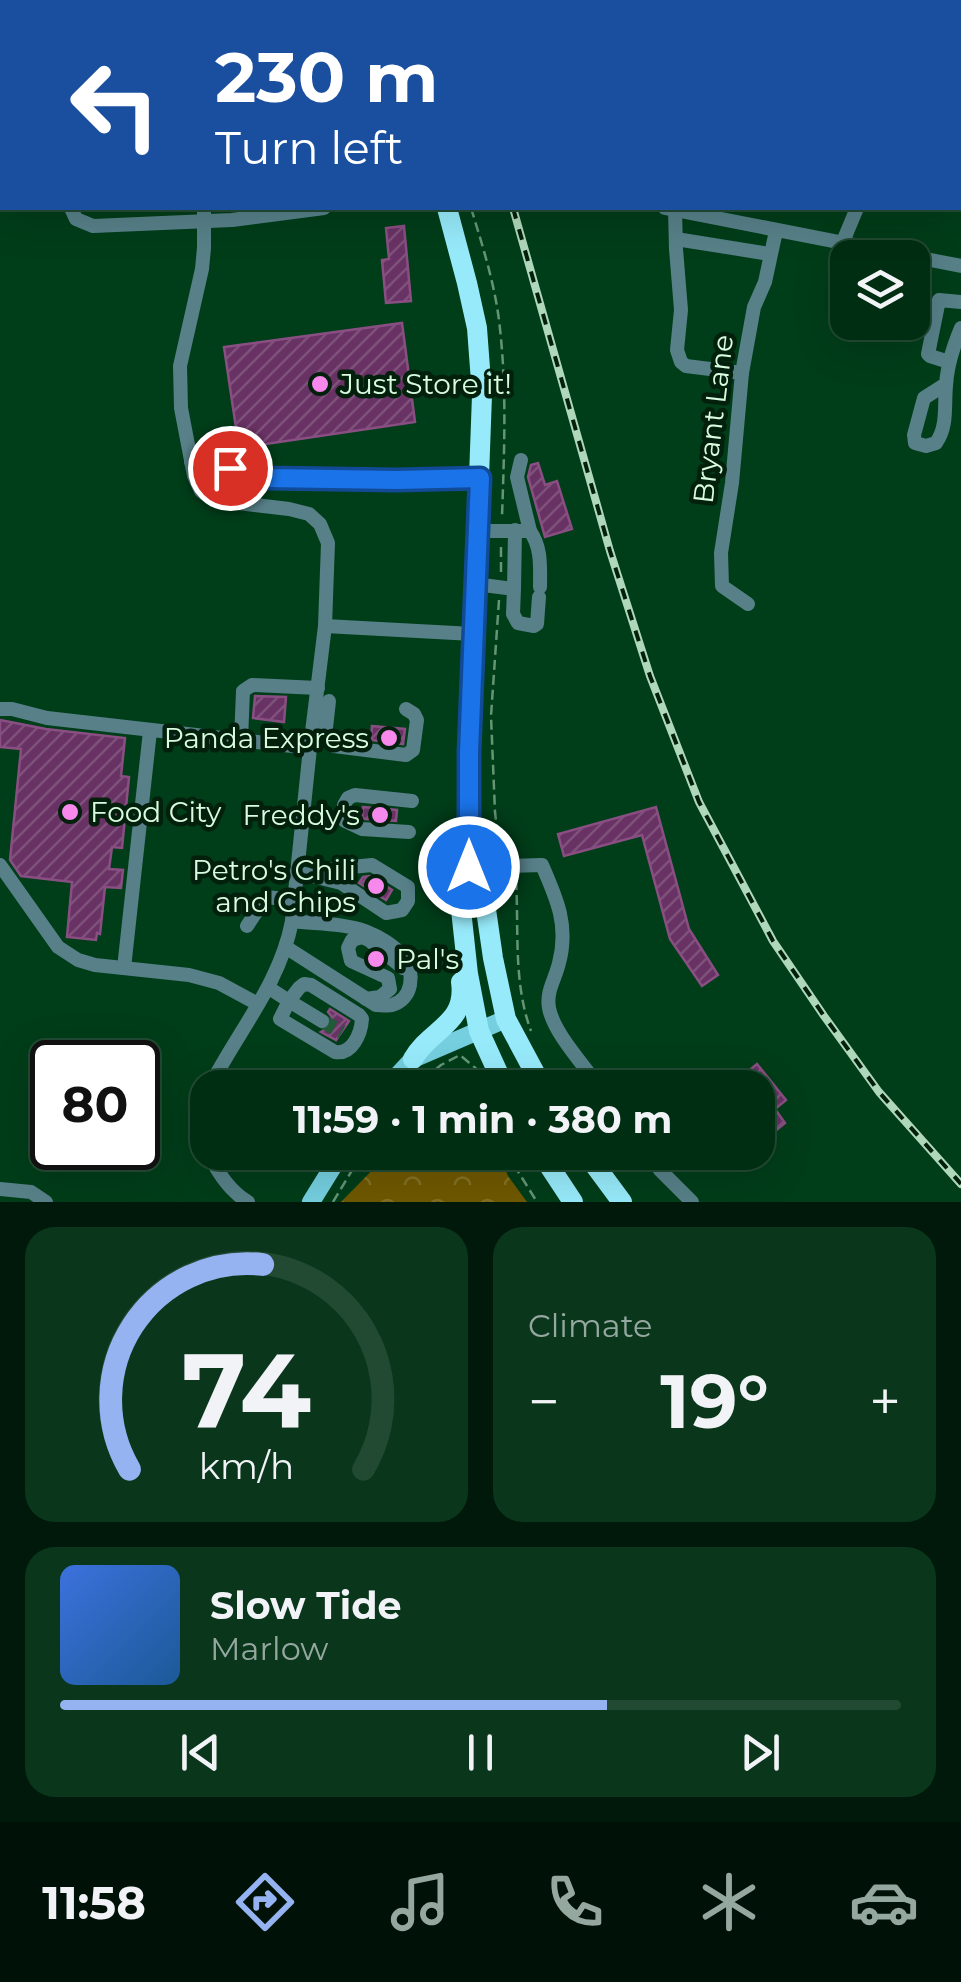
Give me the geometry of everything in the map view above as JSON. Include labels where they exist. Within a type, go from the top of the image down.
[{"type":"highway","points":[[448,210],[476,328],[482,395],[469,752],[469,867],[458,882],[479,1032],[497,1070]]},
{"type":"highway","points":[[469,867],[482,882],[492,958],[506,1019],[533,1070]]},
{"type":"highway","points":[[414,1059],[459,1008],[463,996],[457,960],[462,916]]},
{"type":"highway","points":[[552,1170],[574,1202]]},
{"type":"highway","points":[[598,1170],[622,1202]]},
{"type":"main road","points":[[403,1070],[414,1059],[506,1019]]},
{"type":"main road","points":[[311,1202],[331,1170]]},
{"type":"street","points":[[72,210],[76,219],[93,226],[203,214],[232,220],[309,210]]},
{"type":"street","points":[[670,210],[676,238],[681,310],[677,350],[681,362],[686,366],[742,373]]},
{"type":"street","points":[[679,210],[830,242]]},
{"type":"street","points":[[844,240],[856,210]]},
{"type":"street","points":[[203,214],[202,270],[180,366],[181,408],[194,476],[201,490],[213,500],[309,514],[320,524],[328,544],[325,626],[310,748],[303,874],[294,900],[288,948],[269,988],[219,1070]]},
{"type":"street","name":"Bryant Lane","points":[[748,604],[722,586],[721,553],[742,373],[754,307],[765,282],[776,231]]},
{"type":"street","points":[[676,238],[770,254]]},
{"type":"street","points":[[930,260],[961,266]]},
{"type":"street","points":[[950,362],[928,354],[939,300],[961,302]]},
{"type":"street","points":[[946,384],[952,350],[961,328]]},
{"type":"street","points":[[477,530],[515,530],[537,540],[539,592],[534,626],[518,623],[507,588],[515,530],[517,477],[522,460]]},
{"type":"street","points":[[191,462],[267,478],[480,478]]},
{"type":"street","points":[[475,584],[507,588]]},
{"type":"street","points":[[325,626],[474,634]]},
{"type":"street","points":[[241,740],[243,691],[252,684],[318,688]]},
{"type":"street","points":[[329,702],[325,738],[334,746],[406,755],[413,750],[417,720],[406,709]]},
{"type":"street","points":[[0,709],[46,718],[310,748]]},
{"type":"street","points":[[124,968],[150,731]]},
{"type":"street","points":[[409,832],[362,829],[345,821],[343,815],[348,798],[355,796],[412,801]]},
{"type":"street","points":[[0,865],[58,947],[78,960],[189,975],[219,983],[258,1004]]},
{"type":"street","points":[[372,865],[408,887],[408,901],[402,910],[386,912],[341,883],[303,874],[372,865]]},
{"type":"street","points":[[469,867],[542,866],[564,930],[559,963],[548,992],[550,1012],[587,1070]]},
{"type":"street","points":[[247,926],[266,897],[294,900]]},
{"type":"street","points":[[288,948],[376,1004],[391,1005],[403,999],[410,989],[407,962],[396,948],[366,932],[292,921]]},
{"type":"street","points":[[366,999],[380,997],[390,989],[388,978],[351,961],[348,948],[352,940],[368,940],[411,976]]},
{"type":"street","points":[[304,984],[311,985],[359,1015],[362,1029],[348,1037],[349,1050],[335,1052],[280,1018],[290,1001],[304,984]]},
{"type":"street","points":[[269,988],[322,1021]]},
{"type":"street","points":[[217,1170],[248,1202]]},
{"type":"street","points":[[660,1170],[692,1202]]},
{"type":"street","points":[[0,1189],[30,1192],[46,1202]]},
{"type":"path","points":[[472,210],[500,326],[515,530],[491,716],[497,830],[514,866],[519,921],[516,964],[532,1034],[517,1041]]},
{"type":"path","points":[[469,1062],[489,1052]]},
{"type":"path","points":[[435,1070],[460,1055],[479,1070]]},
{"type":"path","points":[[333,1202],[352,1170]]},
{"type":"path","points":[[517,1170],[537,1202]]},
{"type":"green space","points":[[372,1170],[506,1170],[527,1202],[341,1202]]},
{"type":"building","points":[[404,226],[411,301],[386,303],[382,260],[389,259],[386,228]]},
{"type":"building","name":"Just Store it!","points":[[402,323],[415,422],[239,448],[224,347]]},
{"type":"building","points":[[538,463],[545,485],[557,481],[572,529],[545,537],[528,477],[531,465]]},
{"type":"building","points":[[255,696],[286,697],[284,722],[253,718]]},
{"type":"building","name":"Food City","points":[[0,720],[125,738],[121,776],[129,777],[122,848],[112,847],[109,869],[123,870],[121,888],[105,887],[96,940],[67,937],[72,882],[21,876],[10,860],[21,749],[0,747]]},
{"type":"building","name":"Panda Express","points":[[372,726],[405,729],[403,744],[371,740]]},
{"type":"building","points":[[363,807],[397,810],[396,821],[365,819]]},
{"type":"building","points":[[656,807],[689,929],[718,975],[702,986],[670,939],[642,835],[564,856],[558,834]]},
{"type":"building","name":"Petro's Chili and Chips","points":[[370,876],[392,890],[386,900],[359,883]]},
{"type":"building","points":[[330,1009],[349,1021],[336,1040],[321,1032],[331,1026]]},
{"type":"building","points":[[775,1086],[786,1100],[775,1109]]},
{"type":"building","points":[[775,1109],[785,1123],[775,1131]]},
{"type":"tunnel","points":[[322,1021],[342,1032]]},
{"type":"railway","points":[[514,210],[610,551],[650,676],[699,802],[773,941],[824,1016],[879,1092],[961,1184]]},
{"type":"place","name":"Just Store it!","points":[[320,384]]},
{"type":"place","name":"Panda Express","points":[[389,738]]},
{"type":"place","name":"Food City","points":[[70,812]]},
{"type":"place","name":"Freddy's","points":[[380,815]]},
{"type":"place","name":"Petro's Chili and Chips","points":[[376,886]]},
{"type":"place","name":"Pal's","points":[[376,959]]},
{"type":"route","points":[[230,468],[267,478],[480,478],[469,752],[469,867]]}]
